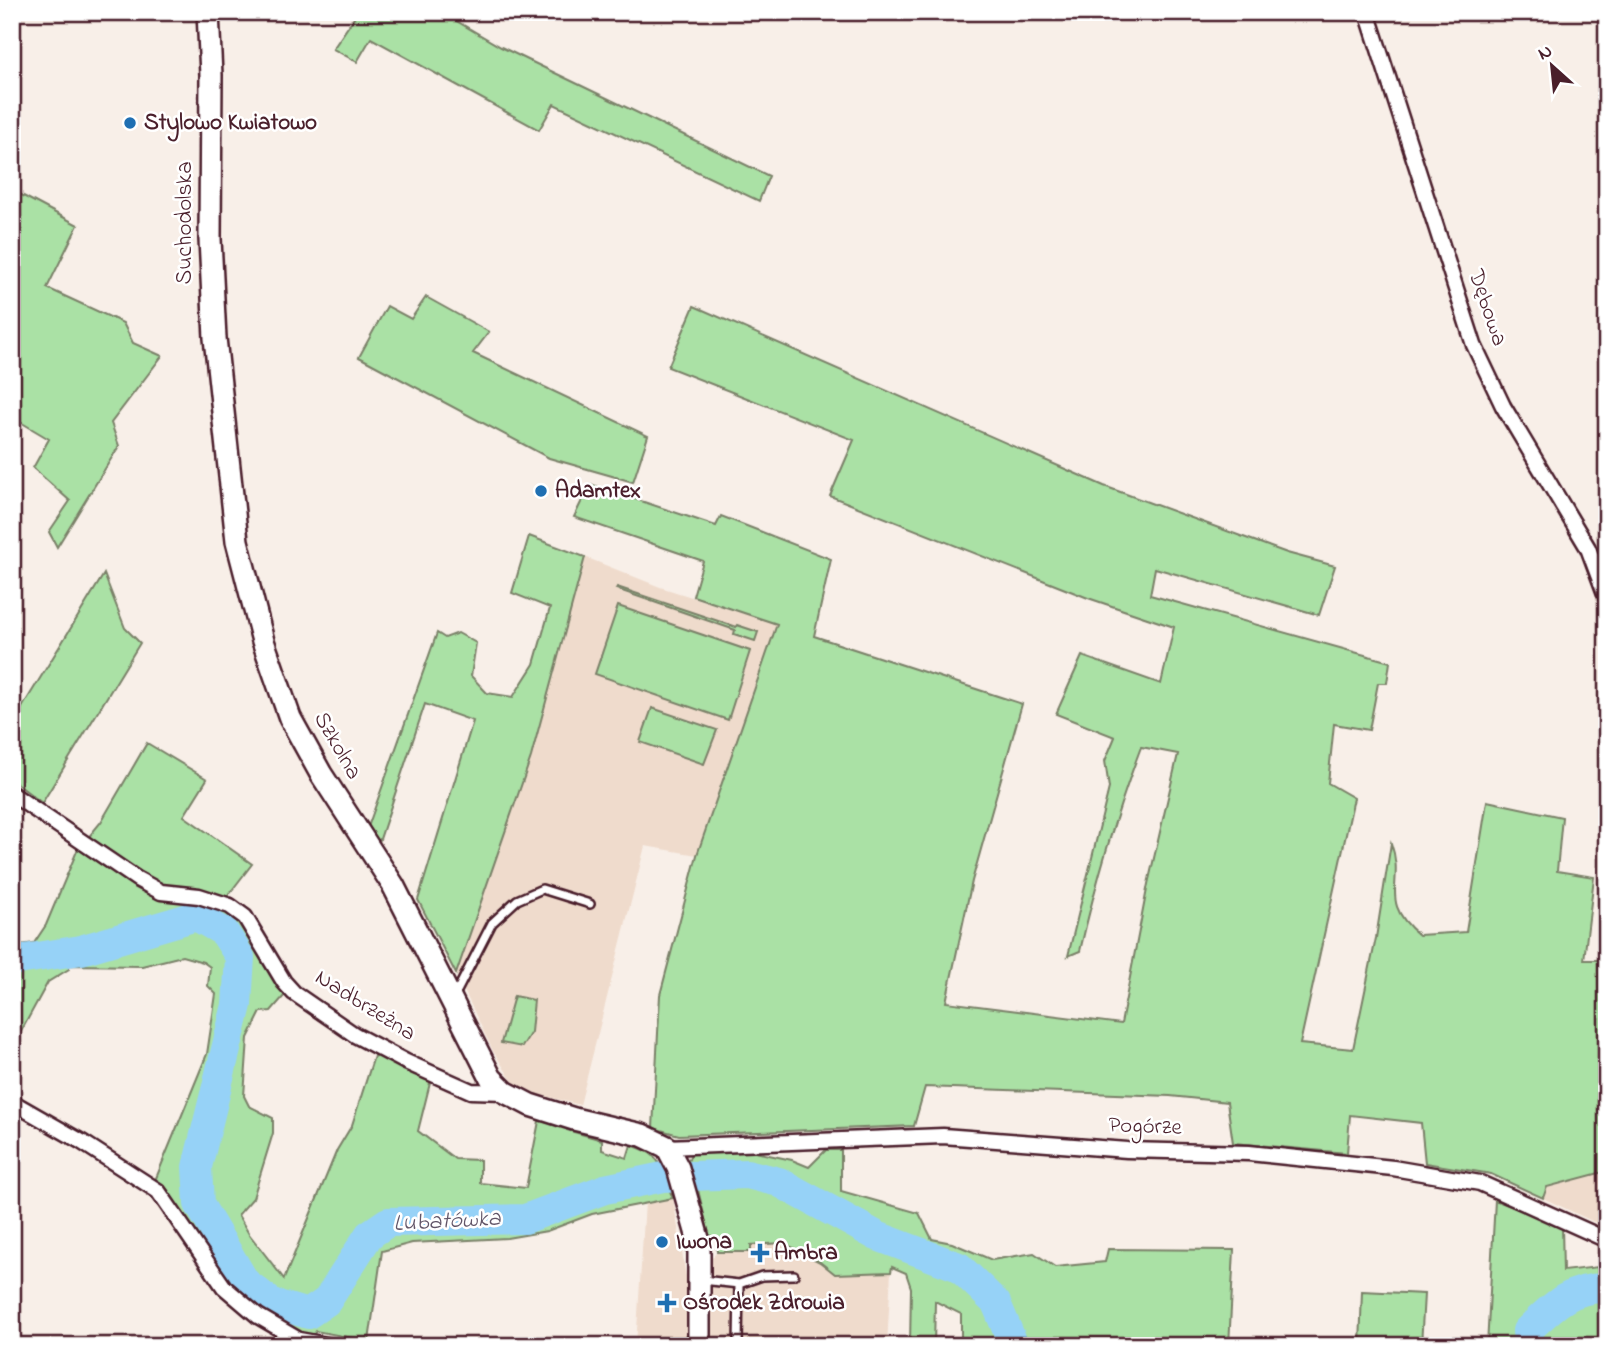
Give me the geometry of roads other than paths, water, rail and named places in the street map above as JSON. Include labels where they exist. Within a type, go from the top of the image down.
[{"type":"street","name":"Suchodolska","points":[[208,12],[211,75],[211,252],[220,391]]},
{"type":"street","name":"Dębowa","points":[[1367,12],[1433,223],[1483,366],[1503,406],[1588,548],[1607,599]]},
{"type":"street","name":"Szkolna","points":[[220,391],[237,541],[263,641],[290,718],[321,774],[393,885],[482,1063],[505,1093]]},
{"type":"street","name":"Nadbrzeżna","points":[[12,794],[137,879],[161,892],[199,896],[230,906],[245,917],[284,982],[294,993],[355,1035],[406,1062],[471,1091],[505,1093],[530,1105],[574,1119],[642,1135],[667,1147]]},
{"type":"street","points":[[12,1102],[82,1142],[158,1191],[224,1287],[258,1316],[299,1340],[332,1346]]},
{"type":"street","name":"Pogórze","points":[[667,1147],[943,1136],[1127,1150],[1262,1154],[1393,1168],[1480,1183],[1607,1240]]},
{"type":"street","points":[[667,1147],[678,1168],[699,1242],[699,1346]]},
{"type":"lane","points":[[452,1002],[492,923],[517,900],[542,889],[590,904]]},
{"type":"lane","points":[[700,1280],[739,1284],[762,1276],[794,1275]]},
{"type":"lane","points":[[738,1346],[739,1284]]},
{"type":"waterway","name":"Lubatówka","points":[[12,961],[81,950],[196,916],[224,932],[240,957],[237,1005],[197,1167],[199,1204],[245,1282],[272,1303],[308,1314],[327,1301],[369,1235],[388,1222],[525,1219],[605,1189],[663,1177],[747,1174],[779,1182],[877,1236],[959,1267],[996,1303],[1014,1346]]},
{"type":"waterway","name":"Lubatówka","points":[[1528,1346],[1527,1331],[1562,1300],[1582,1291],[1607,1288]]},
{"type":"place","name":"Stylowo Kwiatowo","points":[[130,123]]},
{"type":"place","name":"Adamtex","points":[[541,491]]},
{"type":"place","name":"Iwona","points":[[662,1242]]},
{"type":"place","name":"Ambra","points":[[760,1253]]},
{"type":"place","name":"Ośrodek Zdrowia","points":[[667,1303]]}]
